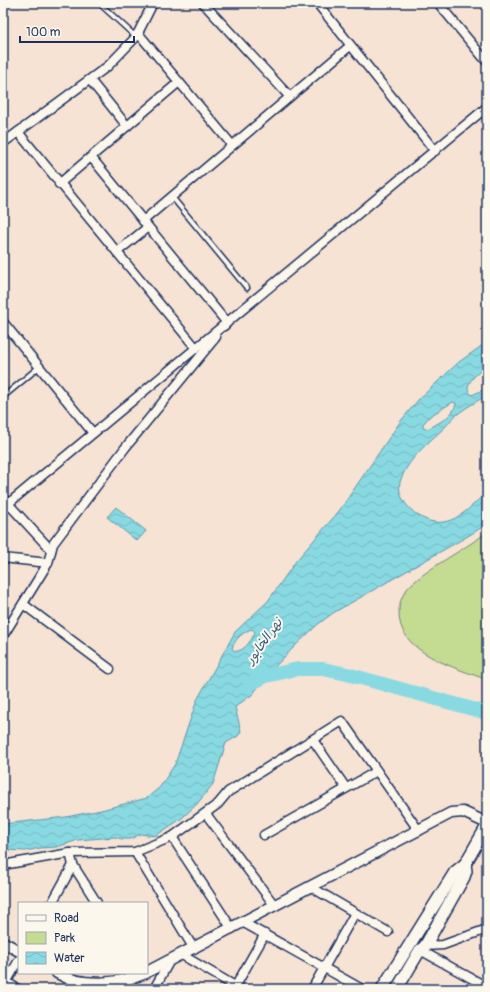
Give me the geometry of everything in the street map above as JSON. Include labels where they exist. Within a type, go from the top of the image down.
[{"type":"main road","points":[[382,989],[455,872],[465,864],[487,826]]},
{"type":"main road","points":[[397,989],[464,878],[466,871],[465,864]]},
{"type":"street","points":[[3,143],[108,66],[137,35],[152,3]]},
{"type":"street","points":[[204,3],[289,96]]},
{"type":"street","points":[[317,3],[435,151]]},
{"type":"street","points":[[438,3],[487,62]]},
{"type":"street","points":[[137,35],[180,82],[232,145]]},
{"type":"street","points":[[117,252],[172,197],[289,96],[350,46]]},
{"type":"street","points":[[90,80],[127,126]]},
{"type":"street","points":[[59,184],[180,82]]},
{"type":"street","points":[[51,550],[5,503],[93,433],[487,107]]},
{"type":"street","points":[[18,132],[59,184],[196,348]]},
{"type":"street","points":[[91,157],[227,322]]},
{"type":"street","points":[[3,322],[93,433]]},
{"type":"street","points":[[3,636],[48,563],[53,544],[125,448],[227,322]]},
{"type":"street","points":[[3,558],[48,563]]},
{"type":"street","points":[[23,604],[110,669]]},
{"type":"street","points":[[3,865],[70,853],[135,852],[172,837],[206,814],[218,804],[228,792],[314,740],[342,721],[419,831]]},
{"type":"street","points":[[314,740],[346,788]]},
{"type":"street","points":[[264,835],[377,771]]},
{"type":"street","points":[[148,971],[182,956],[419,831],[444,816],[456,812],[470,814],[487,823]]},
{"type":"street","points":[[206,814],[275,906]]},
{"type":"street","points":[[172,837],[232,929]]},
{"type":"street","points":[[135,852],[194,949]]},
{"type":"street","points":[[70,853],[73,866],[96,902]]},
{"type":"street","points":[[53,902],[73,866]]},
{"type":"street","points":[[311,888],[388,932]]},
{"type":"street","points":[[312,989],[355,913]]},
{"type":"street","points":[[244,923],[362,989]]},
{"type":"street","points":[[422,948],[443,945],[487,930]]},
{"type":"street","points":[[182,956],[237,988],[265,934]]},
{"type":"street","points":[[3,942],[18,950]]},
{"type":"street","points":[[422,948],[486,985]]},
{"type":"street","points":[[18,962],[4,983],[18,989]]},
{"type":"street","points":[[154,989],[169,962]]},
{"type":"street","points":[[59,974],[80,985],[131,978],[141,974]]},
{"type":"street","points":[[104,982],[116,989]]},
{"type":"lane","points":[[99,3],[137,35]]},
{"type":"lane","points":[[172,197],[246,288]]},
{"type":"lane","points":[[3,397],[39,367]]},
{"type":"green space","points":[[487,532],[487,680],[445,664],[418,648],[408,638],[401,626],[399,607],[405,591],[411,585],[431,569]]},
{"type":"water","name":"نهر الخابور","points":[[487,342],[487,367],[472,379],[468,387],[472,395],[487,388],[487,395],[453,418],[420,451],[404,471],[399,487],[405,503],[411,510],[427,520],[435,522],[449,521],[455,518],[467,510],[487,491],[487,524],[333,613],[317,625],[293,648],[266,676],[253,694],[235,707],[241,731],[238,736],[226,743],[213,784],[197,804],[181,819],[155,836],[140,834],[131,839],[115,837],[78,840],[57,847],[26,851],[3,850],[3,824],[66,817],[101,810],[147,798],[160,787],[175,764],[197,700],[235,632],[268,601],[296,561],[339,511],[400,422],[418,400],[459,362]],"holes":[[[453,402],[456,403],[455,408],[449,416],[428,429],[423,428],[423,424],[430,416]],[[252,629],[255,632],[252,639],[244,648],[234,651],[232,648],[233,645],[240,636]]]},
{"type":"water","points":[[116,507],[146,531],[137,541],[107,517]]},
{"type":"waterway","points":[[250,684],[266,676],[298,669],[323,669],[347,674],[487,713]]}]
